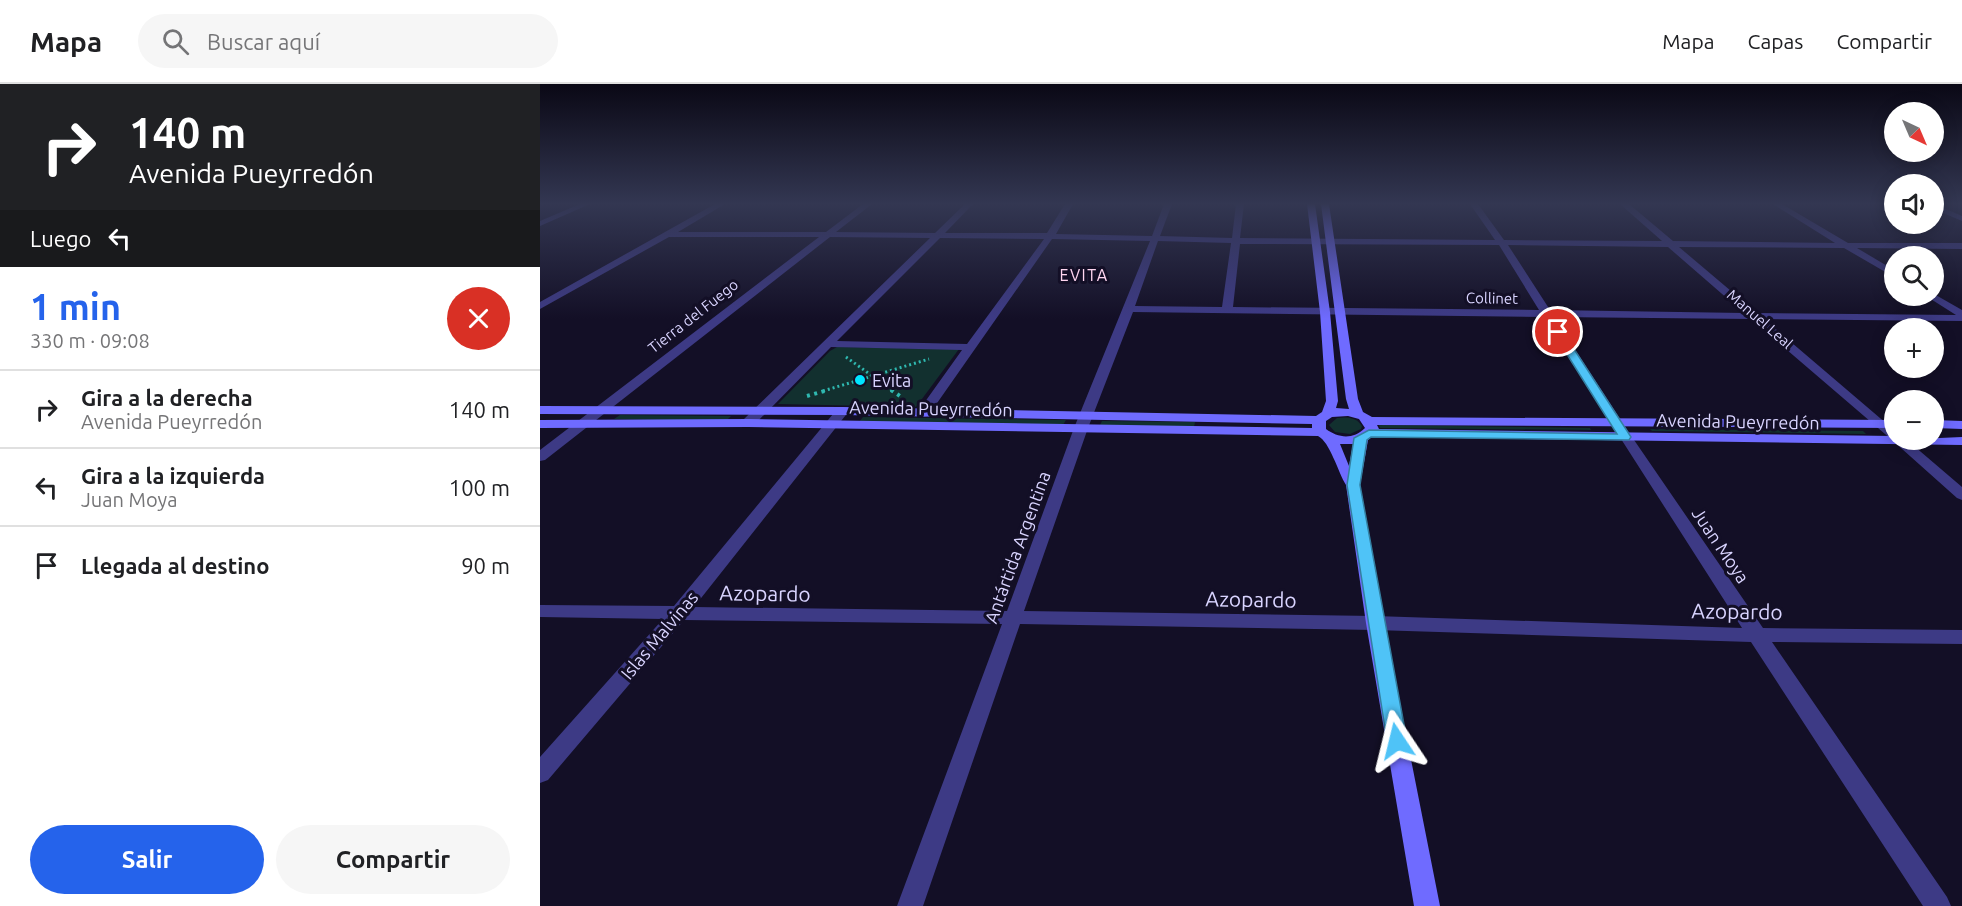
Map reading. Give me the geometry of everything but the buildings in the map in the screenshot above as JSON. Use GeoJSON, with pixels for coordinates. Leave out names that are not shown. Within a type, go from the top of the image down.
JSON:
{"type":"FeatureCollection","features":[{"type":"Feature","properties":{"kind":"main road"},"geometry":{"type":"LineString","coordinates":[[1315,242],[1325,312],[1332,401],[1325,426],[1353,485]]}},
{"type":"Feature","properties":{"kind":"main road"},"geometry":{"type":"LineString","coordinates":[[1331,242],[1352,399],[1364,427],[1353,485],[1375,623],[1427,906]]}},
{"type":"Feature","properties":{"kind":"main road","name":"Avenida Pueyrredón"},"geometry":{"type":"LineString","coordinates":[[540,410],[759,411],[838,418],[1325,426]]}},
{"type":"Feature","properties":{"kind":"main road"},"geometry":{"type":"LineString","coordinates":[[1325,426],[1346,412],[1364,427]]}},
{"type":"Feature","properties":{"kind":"main road","name":"Avenida Pueyrredón"},"geometry":{"type":"LineString","coordinates":[[540,424],[748,423],[923,413],[1083,422]]}},
{"type":"Feature","properties":{"kind":"main road","name":"Avenida Pueyrredón"},"geometry":{"type":"LineString","coordinates":[[1621,431],[1884,423]]}},
{"type":"Feature","properties":{"kind":"main road"},"geometry":{"type":"LineString","coordinates":[[1944,424],[1962,425]]}},
{"type":"Feature","properties":{"kind":"main road"},"geometry":{"type":"LineString","coordinates":[[1325,426],[1348,440],[1364,427]]}},
{"type":"Feature","properties":{"kind":"main road","name":"Avenida Pueyrredón"},"geometry":{"type":"LineString","coordinates":[[1364,427],[1621,431],[1884,439]]}},
{"type":"Feature","properties":{"kind":"main road","name":"Avenida Pueyrredón"},"geometry":{"type":"LineString","coordinates":[[1944,441],[1962,441]]}},
{"type":"Feature","properties":{"kind":"street"},"geometry":{"type":"LineString","coordinates":[[540,306],[651,242]]}},
{"type":"Feature","properties":{"kind":"street","name":"Tierra del Fuego"},"geometry":{"type":"LineString","coordinates":[[540,457],[816,242]]}},
{"type":"Feature","properties":{"kind":"street"},"geometry":{"type":"LineString","coordinates":[[748,423],[932,242]]}},
{"type":"Feature","properties":{"kind":"street"},"geometry":{"type":"LineString","coordinates":[[923,413],[1045,242]]}},
{"type":"Feature","properties":{"kind":"street","name":"Antártida Argentina"},"geometry":{"type":"LineString","coordinates":[[910,906],[1083,422],[1130,309],[1153,242]]}},
{"type":"Feature","properties":{"kind":"street"},"geometry":{"type":"LineString","coordinates":[[1227,311],[1237,242]]}},
{"type":"Feature","properties":{"kind":"street","name":"Juan Moya"},"geometry":{"type":"LineString","coordinates":[[1501,242],[1621,431],[1938,906]]}},
{"type":"Feature","properties":{"kind":"street"},"geometry":{"type":"LineString","coordinates":[[1531,242],[1962,246]]}},
{"type":"Feature","properties":{"kind":"street"},"geometry":{"type":"LineString","coordinates":[[1842,242],[1884,268]]}},
{"type":"Feature","properties":{"kind":"street","name":"Manuel Leal"},"geometry":{"type":"LineString","coordinates":[[1670,244],[1759,318],[1884,428]]}},
{"type":"Feature","properties":{"kind":"street"},"geometry":{"type":"LineString","coordinates":[[1944,304],[1962,316]]}},
{"type":"Feature","properties":{"kind":"street","name":"Collinet"},"geometry":{"type":"LineString","coordinates":[[1130,309],[1759,318],[1962,316]]}},
{"type":"Feature","properties":{"kind":"street"},"geometry":{"type":"LineString","coordinates":[[828,344],[970,347]]}},
{"type":"Feature","properties":{"kind":"street","name":"Islas Malvinas"},"geometry":{"type":"LineString","coordinates":[[540,773],[678,614],[838,418]]}},
{"type":"Feature","properties":{"kind":"street"},"geometry":{"type":"LineString","coordinates":[[1911,450],[1962,495]]}},
{"type":"Feature","properties":{"kind":"street","name":"Azopardo"},"geometry":{"type":"LineString","coordinates":[[540,611],[1011,620],[1375,623],[1757,635],[1962,637]]}},
{"type":"Feature","properties":{"kind":"path"},"geometry":{"type":"LineString","coordinates":[[828,344],[923,413]]}},
{"type":"Feature","properties":{"kind":"path"},"geometry":{"type":"LineString","coordinates":[[804,397],[938,357]]}},
{"type":"Feature","properties":{"kind":"green space"},"geometry":{"type":"Polygon","coordinates":[[[837,347],[959,349],[916,407],[778,404],[830,351],[837,347]]]}},
{"type":"Feature","properties":{"kind":"green space"},"geometry":{"type":"Polygon","coordinates":[[[620,415],[731,416],[726,421],[614,419],[620,415]]]}},
{"type":"Feature","properties":{"kind":"green space"},"geometry":{"type":"Polygon","coordinates":[[[863,417],[1066,420],[1063,425],[859,422],[863,417]]]}},
{"type":"Feature","properties":{"kind":"green space"},"geometry":{"type":"Polygon","coordinates":[[[1337,418],[1354,419],[1360,423],[1361,429],[1350,434],[1335,432],[1329,425],[1337,418]]]}},
{"type":"Feature","properties":{"kind":"green space"},"geometry":{"type":"Polygon","coordinates":[[[1102,421],[1195,422],[1194,427],[1100,425],[1102,421]]]}},
{"type":"Feature","properties":{"kind":"green space"},"geometry":{"type":"Polygon","coordinates":[[[1379,425],[1590,428],[1591,430],[1380,428],[1379,425]]]}},
{"type":"Feature","properties":{"kind":"green space"},"geometry":{"type":"Polygon","coordinates":[[[1650,429],[1863,431],[1866,434],[1652,431],[1650,429]]]}},
{"type":"Feature","properties":{"kind":"place","name":"Evita"},"geometry":{"type":"Point","coordinates":[860,380]}},
{"type":"Feature","properties":{"kind":"district","name":"EVITA"},"geometry":{"type":"Point","coordinates":[1084,275]}},
{"type":"Feature","properties":{"kind":"route"},"geometry":{"type":"LineString","coordinates":[[1397,741],[1353,485],[1358,468],[1359,443],[1361,438],[1369,433],[1625,437],[1558,332]]}}]}
